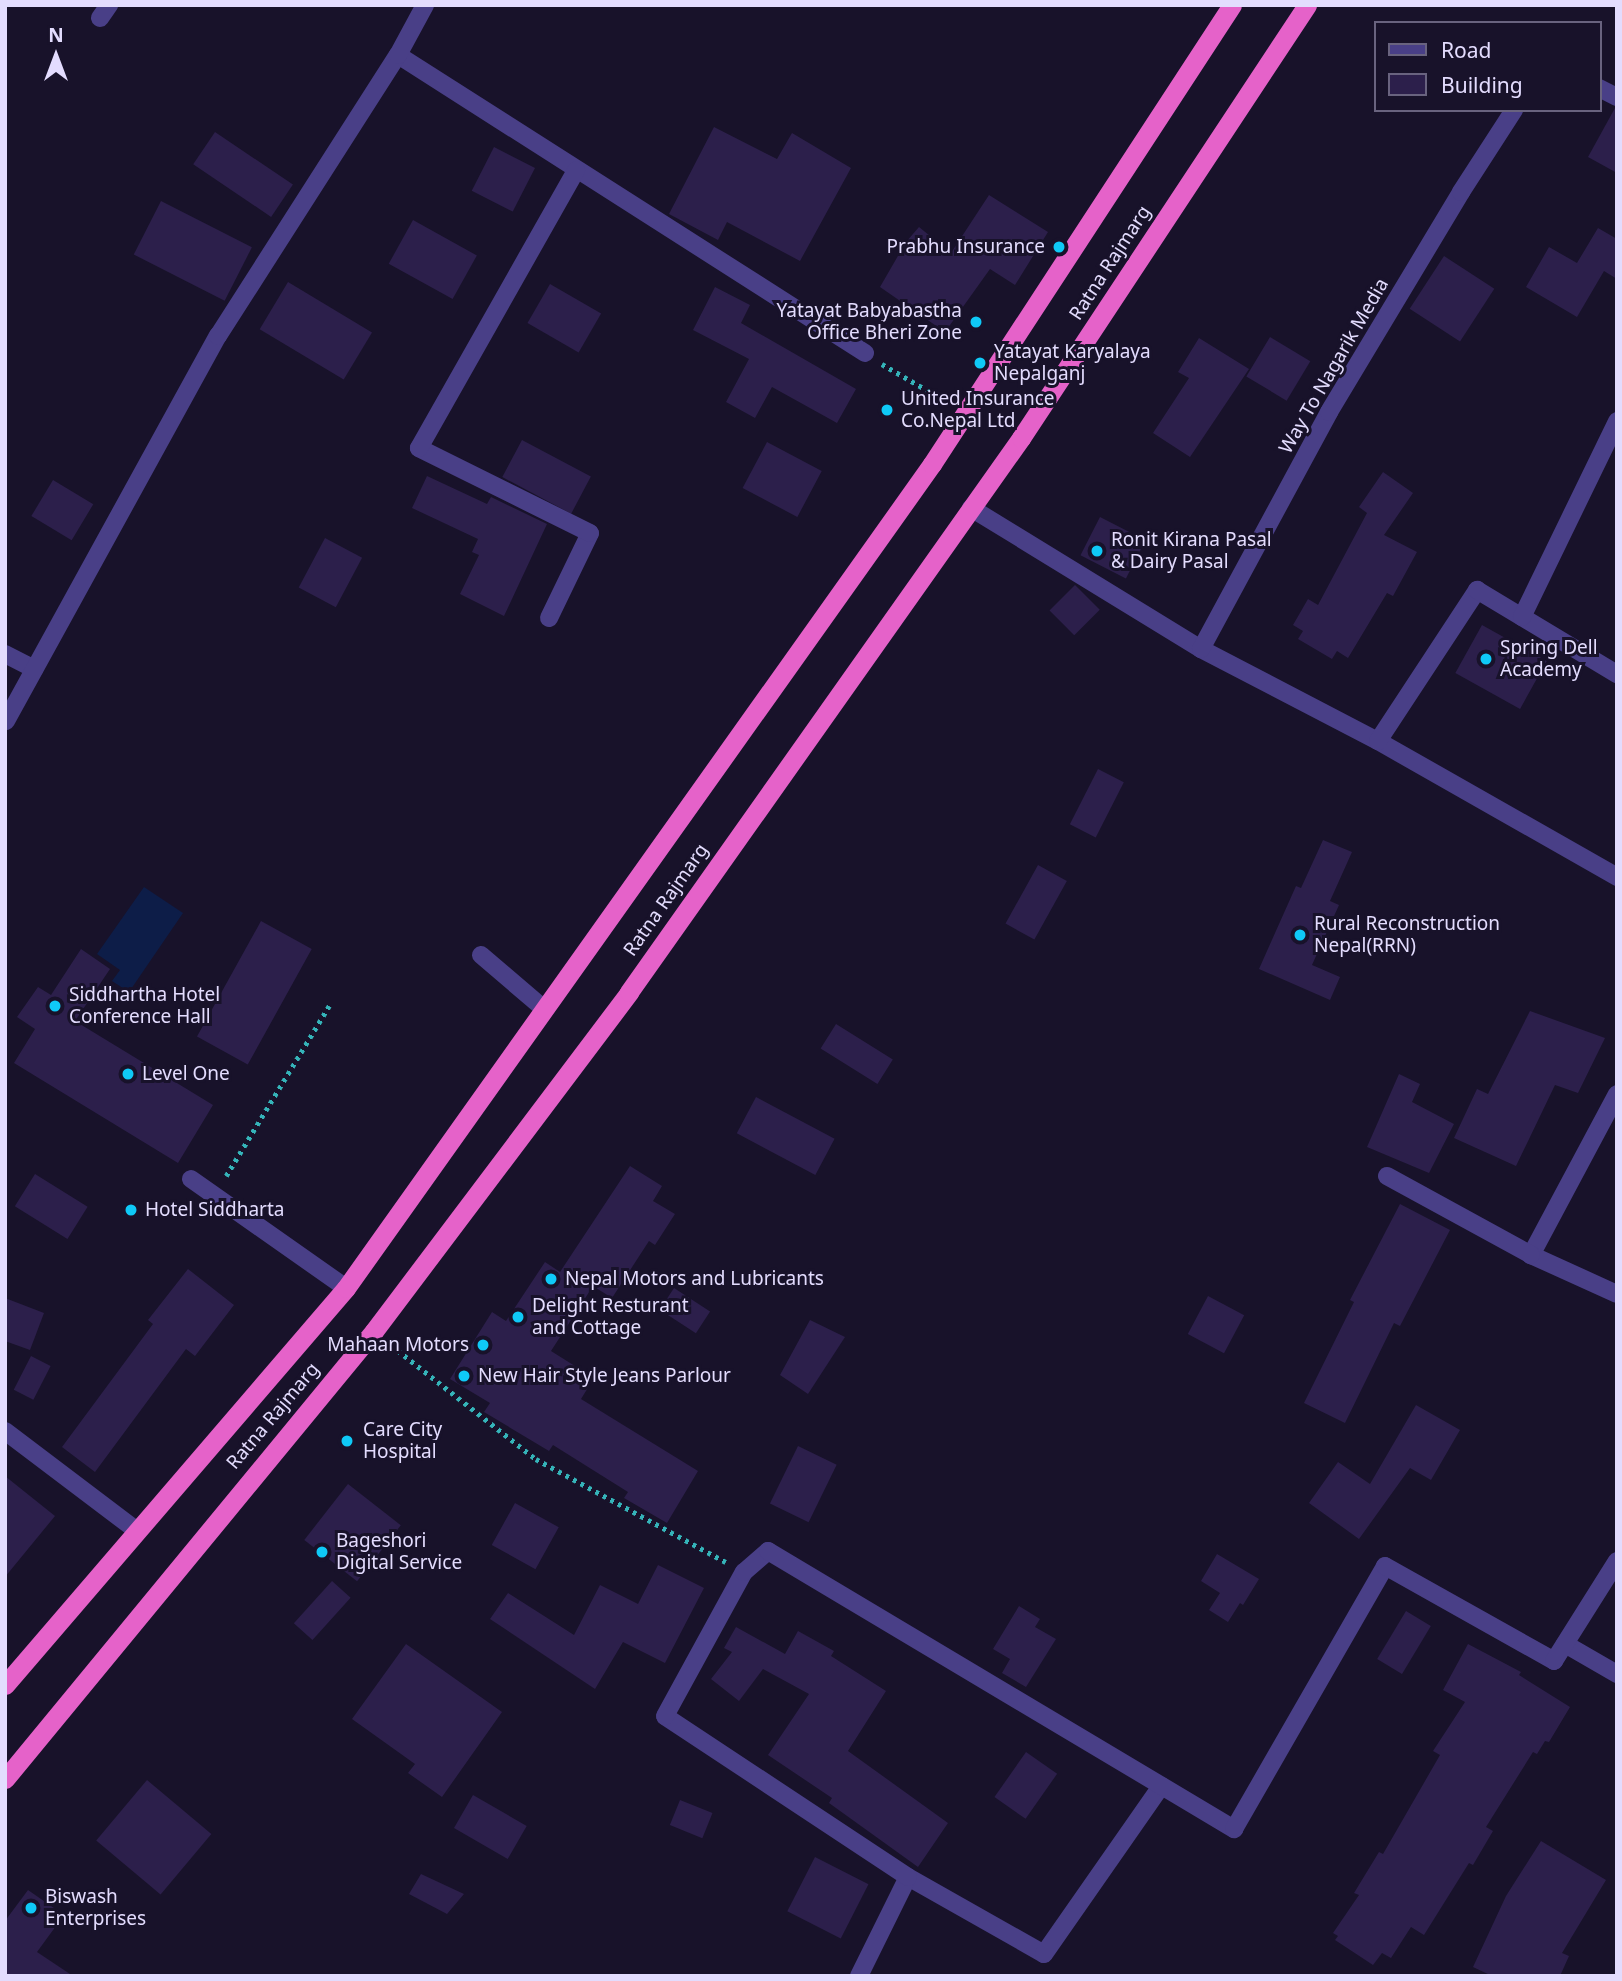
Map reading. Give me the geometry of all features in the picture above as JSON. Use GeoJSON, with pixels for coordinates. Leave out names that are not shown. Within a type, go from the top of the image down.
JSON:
{"type":"FeatureCollection","features":[{"type":"Feature","properties":{"kind":"highway","name":"Ratna Rajmarg"},"geometry":{"type":"LineString","coordinates":[[5,1685],[346,1288],[966,413],[1233,5]]}},
{"type":"Feature","properties":{"kind":"highway","name":"Ratna Rajmarg"},"geometry":{"type":"LineString","coordinates":[[5,1779],[374,1331],[629,992],[1021,438],[1307,5]]}},
{"type":"Feature","properties":{"kind":"street"},"geometry":{"type":"LineString","coordinates":[[6,721],[218,336],[398,55],[425,5]]}},
{"type":"Feature","properties":{"kind":"street"},"geometry":{"type":"LineString","coordinates":[[398,55],[865,353]]}},
{"type":"Feature","properties":{"kind":"street"},"geometry":{"type":"LineString","coordinates":[[1601,89],[1617,97]]}},
{"type":"Feature","properties":{"kind":"street","name":"Way To Nagarik Media"},"geometry":{"type":"LineString","coordinates":[[1201,649],[1329,412],[1461,192],[1513,112]]}},
{"type":"Feature","properties":{"kind":"street"},"geometry":{"type":"LineString","coordinates":[[549,618],[590,533],[419,448],[576,170]]}},
{"type":"Feature","properties":{"kind":"street"},"geometry":{"type":"LineString","coordinates":[[1521,617],[1617,421]]}},
{"type":"Feature","properties":{"kind":"street"},"geometry":{"type":"LineString","coordinates":[[971,508],[1201,649],[1378,741],[1617,877]]}},
{"type":"Feature","properties":{"kind":"street"},"geometry":{"type":"LineString","coordinates":[[1378,741],[1477,590],[1617,674]]}},
{"type":"Feature","properties":{"kind":"street"},"geometry":{"type":"LineString","coordinates":[[5,654],[34,669]]}},
{"type":"Feature","properties":{"kind":"street"},"geometry":{"type":"LineString","coordinates":[[481,955],[543,1008]]}},
{"type":"Feature","properties":{"kind":"street"},"geometry":{"type":"LineString","coordinates":[[1531,1255],[1617,1094]]}},
{"type":"Feature","properties":{"kind":"street"},"geometry":{"type":"LineString","coordinates":[[1387,1176],[1531,1255],[1617,1294]]}},
{"type":"Feature","properties":{"kind":"street"},"geometry":{"type":"LineString","coordinates":[[191,1180],[346,1288]]}},
{"type":"Feature","properties":{"kind":"street"},"geometry":{"type":"LineString","coordinates":[[5,1431],[137,1531]]}},
{"type":"Feature","properties":{"kind":"street"},"geometry":{"type":"LineString","coordinates":[[1161,1786],[1044,1954],[908,1877],[665,1716],[744,1572],[768,1551],[1234,1829],[1385,1566],[1554,1661],[1617,1561]]}},
{"type":"Feature","properties":{"kind":"street"},"geometry":{"type":"LineString","coordinates":[[1565,1644],[1617,1674]]}},
{"type":"Feature","properties":{"kind":"street"},"geometry":{"type":"LineString","coordinates":[[859,1976],[908,1877]]}},
{"type":"Feature","properties":{"kind":"path"},"geometry":{"type":"LineString","coordinates":[[865,353],[966,413]]}},
{"type":"Feature","properties":{"kind":"path"},"geometry":{"type":"LineString","coordinates":[[214,1196],[329,1006]]}},
{"type":"Feature","properties":{"kind":"path"},"geometry":{"type":"LineString","coordinates":[[374,1331],[536,1459],[744,1572]]}},
{"type":"Feature","properties":{"kind":"water"},"geometry":{"type":"Polygon","coordinates":[[[144,887],[183,913],[129,992],[112,981],[120,970],[97,954],[144,887]]]}},
{"type":"Feature","properties":{"kind":"building"},"geometry":{"type":"Polygon","coordinates":[[[1617,108],[1617,173],[1588,157],[1617,108]]]}},
{"type":"Feature","properties":{"kind":"building"},"geometry":{"type":"Polygon","coordinates":[[[714,127],[777,159],[792,133],[851,168],[800,261],[727,222],[718,240],[669,214],[714,127]]]}},
{"type":"Feature","properties":{"kind":"building"},"geometry":{"type":"Polygon","coordinates":[[[215,132],[293,185],[271,217],[193,164],[215,132]]]}},
{"type":"Feature","properties":{"kind":"building"},"geometry":{"type":"Polygon","coordinates":[[[494,147],[535,168],[513,212],[472,191],[494,147]]]}},
{"type":"Feature","properties":{"kind":"building"},"geometry":{"type":"Polygon","coordinates":[[[989,195],[1048,232],[1015,285],[990,269],[945,332],[880,287],[906,242],[919,227],[951,253],[989,195]]]}},
{"type":"Feature","properties":{"kind":"building"},"geometry":{"type":"Polygon","coordinates":[[[161,201],[252,247],[225,301],[134,254],[161,201]]]}},
{"type":"Feature","properties":{"kind":"building"},"geometry":{"type":"Polygon","coordinates":[[[413,220],[477,255],[453,299],[389,264],[413,220]]]}},
{"type":"Feature","properties":{"kind":"building"},"geometry":{"type":"Polygon","coordinates":[[[1598,228],[1617,239],[1617,279],[1604,271],[1577,317],[1526,287],[1549,247],[1577,263],[1598,228]]]}},
{"type":"Feature","properties":{"kind":"building"},"geometry":{"type":"Polygon","coordinates":[[[1444,256],[1494,289],[1460,342],[1410,309],[1444,256]]]}},
{"type":"Feature","properties":{"kind":"building"},"geometry":{"type":"Polygon","coordinates":[[[288,282],[372,332],[344,380],[260,329],[288,282]]]}},
{"type":"Feature","properties":{"kind":"building"},"geometry":{"type":"Polygon","coordinates":[[[550,284],[601,314],[579,352],[528,323],[550,284]]]}},
{"type":"Feature","properties":{"kind":"building"},"geometry":{"type":"Polygon","coordinates":[[[715,287],[750,305],[741,323],[856,389],[837,423],[772,387],[755,418],[726,402],[749,359],[693,330],[715,287]]]}},
{"type":"Feature","properties":{"kind":"building"},"geometry":{"type":"Polygon","coordinates":[[[1270,337],[1310,361],[1287,401],[1246,376],[1270,337]]]}},
{"type":"Feature","properties":{"kind":"building"},"geometry":{"type":"Polygon","coordinates":[[[1199,338],[1249,369],[1190,457],[1153,433],[1189,378],[1178,372],[1199,338]]]}},
{"type":"Feature","properties":{"kind":"building"},"geometry":{"type":"Polygon","coordinates":[[[522,440],[591,477],[571,514],[502,477],[522,440]]]}},
{"type":"Feature","properties":{"kind":"building"},"geometry":{"type":"Polygon","coordinates":[[[767,442],[822,471],[797,517],[743,488],[767,442]]]}},
{"type":"Feature","properties":{"kind":"building"},"geometry":{"type":"Polygon","coordinates":[[[1383,472],[1413,493],[1384,535],[1417,552],[1393,596],[1387,593],[1348,658],[1337,651],[1332,659],[1298,639],[1303,631],[1293,625],[1308,599],[1318,605],[1367,513],[1359,507],[1383,472]]]}},
{"type":"Feature","properties":{"kind":"building"},"geometry":{"type":"Polygon","coordinates":[[[427,476],[487,504],[491,497],[547,524],[504,616],[460,594],[479,555],[472,552],[478,539],[412,508],[427,476]]]}},
{"type":"Feature","properties":{"kind":"building"},"geometry":{"type":"Polygon","coordinates":[[[53,480],[93,504],[72,540],[31,516],[53,480]]]}},
{"type":"Feature","properties":{"kind":"building"},"geometry":{"type":"Polygon","coordinates":[[[1100,517],[1145,540],[1126,578],[1080,555],[1100,517]]]}},
{"type":"Feature","properties":{"kind":"building"},"geometry":{"type":"Polygon","coordinates":[[[325,538],[362,558],[336,607],[299,587],[325,538]]]}},
{"type":"Feature","properties":{"kind":"building"},"geometry":{"type":"Polygon","coordinates":[[[1075,585],[1100,610],[1074,635],[1050,610],[1075,585]]]}},
{"type":"Feature","properties":{"kind":"building"},"geometry":{"type":"Polygon","coordinates":[[[1482,625],[1547,661],[1520,709],[1455,673],[1482,625]]]}},
{"type":"Feature","properties":{"kind":"building"},"geometry":{"type":"Polygon","coordinates":[[[1098,769],[1124,782],[1096,837],[1070,824],[1098,769]]]}},
{"type":"Feature","properties":{"kind":"building","name":"Rural Reconstruction Nepal(RRN)"},"geometry":{"type":"Polygon","coordinates":[[[1323,840],[1352,852],[1330,901],[1339,905],[1312,965],[1340,977],[1330,1000],[1259,969],[1296,886],[1301,888],[1323,840]]]}},
{"type":"Feature","properties":{"kind":"building"},"geometry":{"type":"Polygon","coordinates":[[[1038,865],[1067,881],[1034,940],[1006,924],[1038,865]]]}},
{"type":"Feature","properties":{"kind":"building"},"geometry":{"type":"Polygon","coordinates":[[[261,921],[312,949],[248,1065],[197,1036],[261,921]]]}},
{"type":"Feature","properties":{"kind":"building"},"geometry":{"type":"Polygon","coordinates":[[[81,949],[110,969],[75,1021],[213,1105],[178,1163],[14,1063],[35,1029],[17,1017],[38,987],[51,995],[81,949]]]}},
{"type":"Feature","properties":{"kind":"building"},"geometry":{"type":"Polygon","coordinates":[[[1530,1011],[1605,1038],[1578,1093],[1555,1085],[1516,1166],[1454,1138],[1477,1089],[1488,1094],[1530,1011]]]}},
{"type":"Feature","properties":{"kind":"building"},"geometry":{"type":"Polygon","coordinates":[[[836,1024],[893,1060],[877,1084],[821,1049],[836,1024]]]}},
{"type":"Feature","properties":{"kind":"building"},"geometry":{"type":"Polygon","coordinates":[[[1399,1074],[1420,1084],[1412,1102],[1454,1124],[1429,1173],[1367,1147],[1399,1074]]]}},
{"type":"Feature","properties":{"kind":"building"},"geometry":{"type":"Polygon","coordinates":[[[756,1097],[835,1139],[815,1175],[737,1133],[756,1097]]]}},
{"type":"Feature","properties":{"kind":"building"},"geometry":{"type":"Polygon","coordinates":[[[630,1166],[662,1186],[653,1201],[675,1214],[655,1245],[649,1241],[612,1298],[593,1286],[551,1351],[594,1378],[581,1399],[698,1471],[667,1523],[624,1498],[628,1492],[553,1445],[549,1451],[484,1412],[490,1403],[450,1379],[492,1312],[506,1321],[545,1262],[560,1272],[630,1166]]]}},
{"type":"Feature","properties":{"kind":"building"},"geometry":{"type":"Polygon","coordinates":[[[35,1174],[88,1207],[67,1239],[15,1206],[35,1174]]]}},
{"type":"Feature","properties":{"kind":"building"},"geometry":{"type":"Polygon","coordinates":[[[1400,1204],[1450,1230],[1400,1326],[1394,1323],[1345,1423],[1304,1403],[1354,1302],[1350,1300],[1400,1204]]]}},
{"type":"Feature","properties":{"kind":"building"},"geometry":{"type":"Polygon","coordinates":[[[188,1269],[234,1305],[195,1356],[186,1349],[95,1472],[62,1447],[153,1324],[148,1320],[188,1269]]]}},
{"type":"Feature","properties":{"kind":"building"},"geometry":{"type":"Polygon","coordinates":[[[674,1288],[710,1311],[696,1333],[660,1310],[674,1288]]]}},
{"type":"Feature","properties":{"kind":"building"},"geometry":{"type":"Polygon","coordinates":[[[1208,1296],[1244,1315],[1224,1353],[1188,1334],[1208,1296]]]}},
{"type":"Feature","properties":{"kind":"building"},"geometry":{"type":"Polygon","coordinates":[[[5,1298],[44,1313],[30,1350],[5,1341],[5,1298]]]}},
{"type":"Feature","properties":{"kind":"building"},"geometry":{"type":"Polygon","coordinates":[[[810,1320],[845,1337],[808,1394],[780,1375],[810,1320]]]}},
{"type":"Feature","properties":{"kind":"building"},"geometry":{"type":"Polygon","coordinates":[[[31,1356],[51,1366],[33,1400],[14,1390],[31,1356]]]}},
{"type":"Feature","properties":{"kind":"building"},"geometry":{"type":"Polygon","coordinates":[[[1416,1405],[1460,1430],[1431,1480],[1410,1468],[1359,1539],[1309,1503],[1338,1462],[1370,1484],[1416,1405]]]}},
{"type":"Feature","properties":{"kind":"building"},"geometry":{"type":"Polygon","coordinates":[[[798,1446],[837,1465],[809,1522],[770,1504],[798,1446]]]}},
{"type":"Feature","properties":{"kind":"building"},"geometry":{"type":"Polygon","coordinates":[[[5,1476],[55,1516],[5,1577],[5,1476]]]}},
{"type":"Feature","properties":{"kind":"building"},"geometry":{"type":"Polygon","coordinates":[[[348,1484],[401,1525],[357,1581],[304,1540],[348,1484]]]}},
{"type":"Feature","properties":{"kind":"building"},"geometry":{"type":"Polygon","coordinates":[[[515,1503],[559,1527],[535,1569],[492,1545],[515,1503]]]}},
{"type":"Feature","properties":{"kind":"building"},"geometry":{"type":"Polygon","coordinates":[[[1217,1554],[1259,1579],[1243,1605],[1240,1603],[1228,1622],[1209,1610],[1220,1593],[1201,1581],[1217,1554]]]}},
{"type":"Feature","properties":{"kind":"building"},"geometry":{"type":"Polygon","coordinates":[[[658,1565],[704,1588],[665,1663],[623,1642],[595,1689],[490,1619],[508,1593],[574,1635],[600,1585],[638,1604],[658,1565]]]}},
{"type":"Feature","properties":{"kind":"building"},"geometry":{"type":"Polygon","coordinates":[[[332,1581],[351,1598],[312,1640],[294,1623],[332,1581]]]}},
{"type":"Feature","properties":{"kind":"building"},"geometry":{"type":"Polygon","coordinates":[[[1019,1606],[1040,1619],[1035,1627],[1056,1639],[1026,1687],[1002,1673],[1010,1659],[993,1649],[1019,1606]]]}},
{"type":"Feature","properties":{"kind":"building"},"geometry":{"type":"Polygon","coordinates":[[[1406,1611],[1431,1626],[1402,1674],[1377,1659],[1406,1611]]]}},
{"type":"Feature","properties":{"kind":"building"},"geometry":{"type":"Polygon","coordinates":[[[736,1627],[785,1654],[798,1631],[834,1651],[831,1656],[886,1691],[848,1751],[948,1823],[918,1867],[829,1803],[832,1798],[768,1755],[809,1694],[763,1669],[739,1701],[711,1679],[732,1652],[724,1648],[736,1627]]]}},
{"type":"Feature","properties":{"kind":"building"},"geometry":{"type":"Polygon","coordinates":[[[406,1644],[502,1712],[442,1797],[408,1773],[415,1764],[352,1719],[406,1644]]]}},
{"type":"Feature","properties":{"kind":"building"},"geometry":{"type":"Polygon","coordinates":[[[1468,1644],[1521,1672],[1519,1675],[1570,1707],[1549,1742],[1545,1741],[1537,1754],[1533,1752],[1486,1827],[1493,1831],[1473,1865],[1469,1863],[1424,1935],[1411,1927],[1391,1958],[1382,1953],[1373,1965],[1335,1940],[1338,1936],[1333,1933],[1359,1895],[1354,1893],[1379,1852],[1383,1854],[1440,1755],[1433,1751],[1465,1702],[1443,1690],[1468,1644]]]}},
{"type":"Feature","properties":{"kind":"building"},"geometry":{"type":"Polygon","coordinates":[[[1026,1752],[1057,1774],[1026,1819],[994,1797],[1026,1752]]]}},
{"type":"Feature","properties":{"kind":"building"},"geometry":{"type":"Polygon","coordinates":[[[147,1780],[211,1834],[161,1895],[96,1841],[147,1780]]]}},
{"type":"Feature","properties":{"kind":"building"},"geometry":{"type":"Polygon","coordinates":[[[473,1795],[527,1826],[508,1859],[454,1828],[473,1795]]]}},
{"type":"Feature","properties":{"kind":"building"},"geometry":{"type":"Polygon","coordinates":[[[680,1800],[712,1813],[702,1838],[670,1825],[680,1800]]]}},
{"type":"Feature","properties":{"kind":"building"},"geometry":{"type":"Polygon","coordinates":[[[1541,1841],[1606,1880],[1562,1953],[1569,1956],[1560,1976],[1492,1976],[1473,1967],[1506,1896],[1541,1841]]]}},
{"type":"Feature","properties":{"kind":"building"},"geometry":{"type":"Polygon","coordinates":[[[815,1857],[868,1884],[841,1939],[787,1911],[815,1857]]]}},
{"type":"Feature","properties":{"kind":"building"},"geometry":{"type":"Polygon","coordinates":[[[421,1874],[464,1894],[447,1914],[409,1894],[421,1874]]]}},
{"type":"Feature","properties":{"kind":"building"},"geometry":{"type":"Polygon","coordinates":[[[28,1890],[64,1915],[37,1952],[73,1976],[5,1976],[5,1921],[28,1890]]]}},
{"type":"Feature","properties":{"kind":"place","name":"Prabhu Insurance"},"geometry":{"type":"Point","coordinates":[1059,247]}},
{"type":"Feature","properties":{"kind":"place","name":"Yatayat Babyabastha Office Bheri Zone"},"geometry":{"type":"Point","coordinates":[976,322]}},
{"type":"Feature","properties":{"kind":"place","name":"Yatayat Karyalaya Nepalganj"},"geometry":{"type":"Point","coordinates":[980,363]}},
{"type":"Feature","properties":{"kind":"place","name":"United Insurance Co.Nepal Ltd"},"geometry":{"type":"Point","coordinates":[887,410]}},
{"type":"Feature","properties":{"kind":"place","name":"Ronit Kirana Pasal & Dairy Pasal"},"geometry":{"type":"Point","coordinates":[1097,551]}},
{"type":"Feature","properties":{"kind":"place","name":"Spring Dell Academy"},"geometry":{"type":"Point","coordinates":[1486,659]}},
{"type":"Feature","properties":{"kind":"place","name":"Rural Reconstruction Nepal(RRN)"},"geometry":{"type":"Point","coordinates":[1300,935]}},
{"type":"Feature","properties":{"kind":"place","name":"Siddhartha Hotel Conference Hall"},"geometry":{"type":"Point","coordinates":[55,1006]}},
{"type":"Feature","properties":{"kind":"place","name":"Level One"},"geometry":{"type":"Point","coordinates":[128,1074]}},
{"type":"Feature","properties":{"kind":"place","name":"Hotel Siddharta"},"geometry":{"type":"Point","coordinates":[131,1210]}},
{"type":"Feature","properties":{"kind":"place","name":"Nepal Motors and Lubricants"},"geometry":{"type":"Point","coordinates":[551,1279]}},
{"type":"Feature","properties":{"kind":"place","name":"Delight Resturant and Cottage"},"geometry":{"type":"Point","coordinates":[518,1317]}},
{"type":"Feature","properties":{"kind":"place","name":"Mahaan Motors"},"geometry":{"type":"Point","coordinates":[483,1345]}},
{"type":"Feature","properties":{"kind":"place","name":"New Hair Style Jeans Parlour"},"geometry":{"type":"Point","coordinates":[464,1376]}},
{"type":"Feature","properties":{"kind":"place","name":"Care City Hospital"},"geometry":{"type":"Point","coordinates":[347,1441]}},
{"type":"Feature","properties":{"kind":"place","name":"Bageshori Digital Service"},"geometry":{"type":"Point","coordinates":[322,1552]}},
{"type":"Feature","properties":{"kind":"place","name":"Biswash Enterprises"},"geometry":{"type":"Point","coordinates":[31,1908]}}]}
